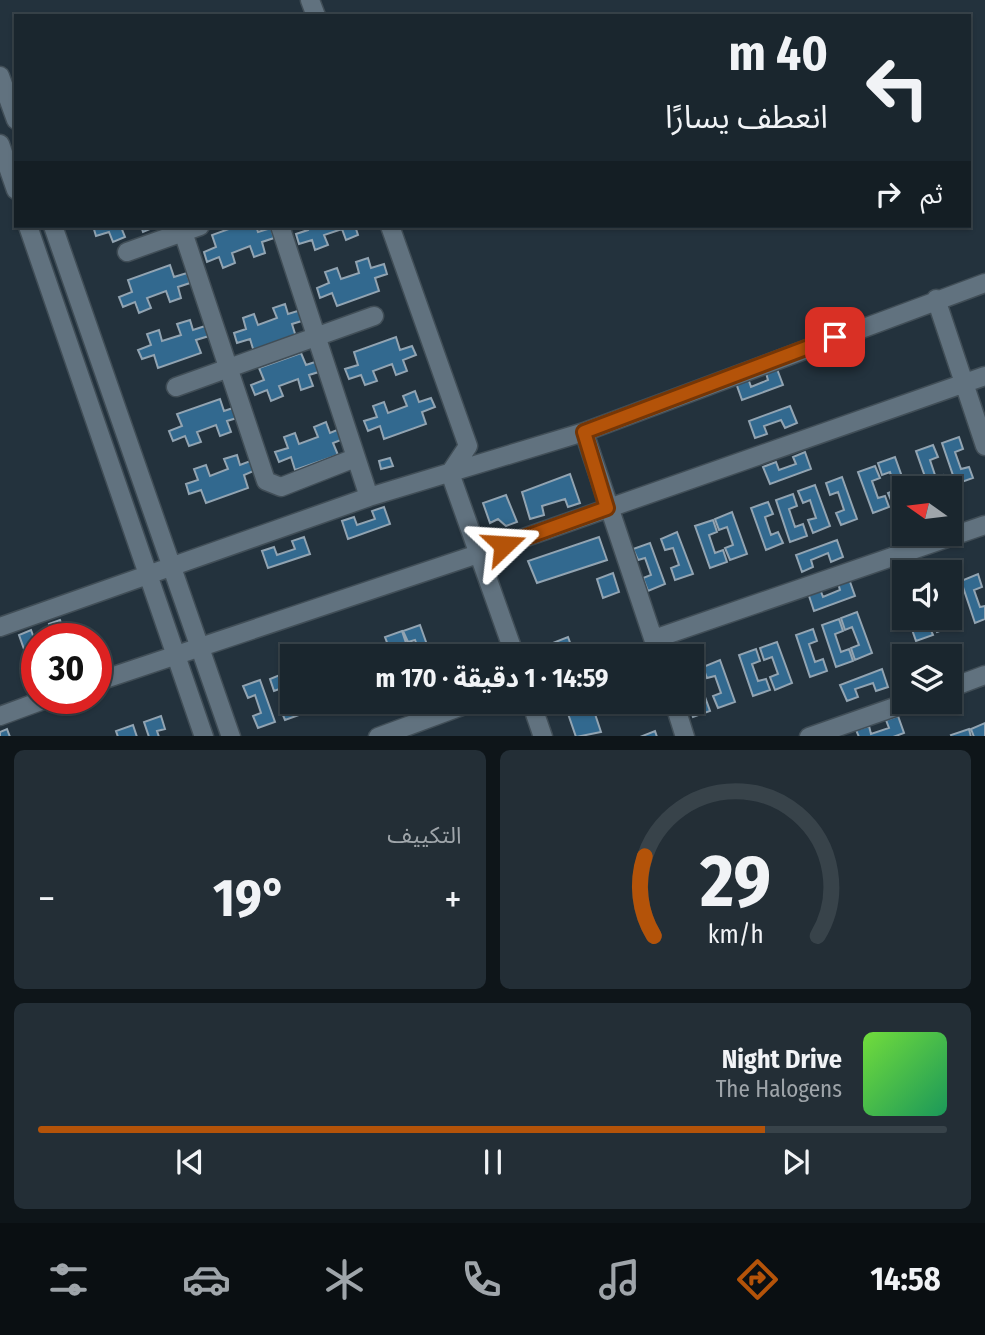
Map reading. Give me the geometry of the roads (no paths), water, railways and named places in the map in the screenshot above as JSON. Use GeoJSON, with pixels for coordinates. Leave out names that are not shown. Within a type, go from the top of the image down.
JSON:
{"type":"FeatureCollection","features":[{"type":"Feature","properties":{"kind":"street"},"geometry":{"type":"LineString","coordinates":[[0,76],[14,114]]}},
{"type":"Feature","properties":{"kind":"street"},"geometry":{"type":"LineString","coordinates":[[0,144],[14,184]]}},
{"type":"Feature","properties":{"kind":"street"},"geometry":{"type":"LineString","coordinates":[[29,228],[204,736]]}},
{"type":"Feature","properties":{"kind":"street"},"geometry":{"type":"LineString","coordinates":[[54,228],[202,646],[231,736]]}},
{"type":"Feature","properties":{"kind":"street"},"geometry":{"type":"LineString","coordinates":[[127,251],[194,228]]}},
{"type":"Feature","properties":{"kind":"street"},"geometry":{"type":"LineString","coordinates":[[281,228],[369,497]]}},
{"type":"Feature","properties":{"kind":"street"},"geometry":{"type":"LineString","coordinates":[[391,228],[468,446],[450,473]]}},
{"type":"Feature","properties":{"kind":"street"},"geometry":{"type":"LineString","coordinates":[[183,232],[226,368],[266,481],[270,485],[281,486],[355,458]]}},
{"type":"Feature","properties":{"kind":"street"},"geometry":{"type":"LineString","coordinates":[[0,627],[369,497],[584,432],[985,283]]}},
{"type":"Feature","properties":{"kind":"street"},"geometry":{"type":"LineString","coordinates":[[936,299],[985,446]]}},
{"type":"Feature","properties":{"kind":"street"},"geometry":{"type":"LineString","coordinates":[[176,387],[374,316]]}},
{"type":"Feature","properties":{"kind":"street"},"geometry":{"type":"LineString","coordinates":[[112,676],[478,554],[985,376]]}},
{"type":"Feature","properties":{"kind":"street"},"geometry":{"type":"LineString","coordinates":[[584,432],[607,508],[656,644]]}},
{"type":"Feature","properties":{"kind":"street"},"geometry":{"type":"LineString","coordinates":[[450,473],[511,644]]}},
{"type":"Feature","properties":{"kind":"street"},"geometry":{"type":"LineString","coordinates":[[668,644],[985,525]]}},
{"type":"Feature","properties":{"kind":"street"},"geometry":{"type":"LineString","coordinates":[[962,684],[985,676]]}},
{"type":"Feature","properties":{"kind":"street"},"geometry":{"type":"LineString","coordinates":[[0,716],[21,708]]}},
{"type":"Feature","properties":{"kind":"street"},"geometry":{"type":"LineString","coordinates":[[812,736],[892,708]]}},
{"type":"Feature","properties":{"kind":"street"},"geometry":{"type":"LineString","coordinates":[[381,736],[440,714]]}},
{"type":"Feature","properties":{"kind":"street"},"geometry":{"type":"LineString","coordinates":[[535,714],[544,736]]}},
{"type":"Feature","properties":{"kind":"street"},"geometry":{"type":"LineString","coordinates":[[678,714],[685,736]]}}]}
